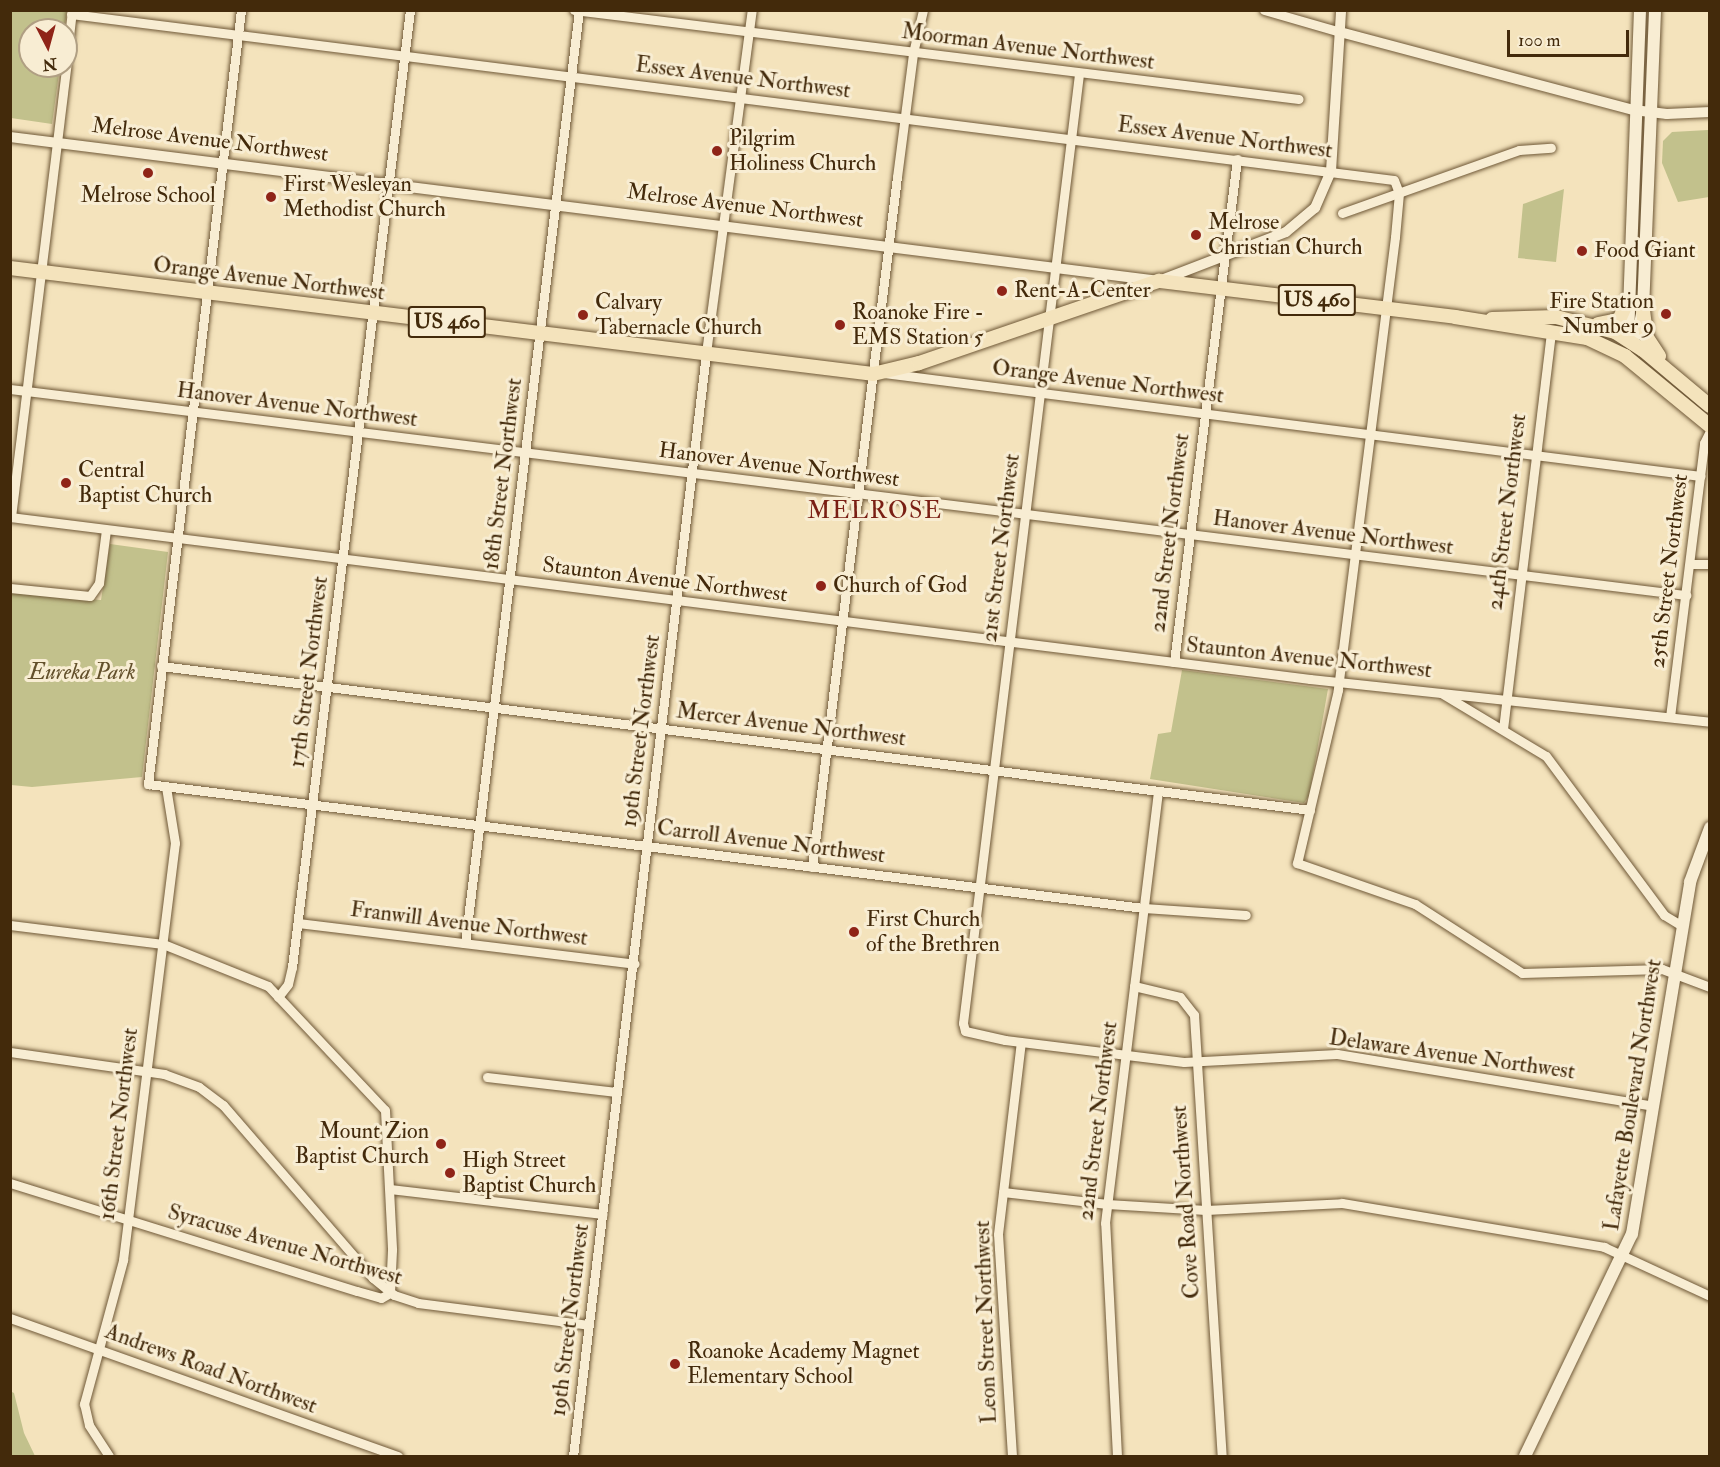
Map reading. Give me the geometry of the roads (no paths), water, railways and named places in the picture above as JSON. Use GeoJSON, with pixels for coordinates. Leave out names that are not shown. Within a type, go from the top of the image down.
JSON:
{"type":"FeatureCollection","features":[{"type":"Feature","properties":{"kind":"main road"},"geometry":{"type":"LineString","coordinates":[[1640,10],[1627,302],[1628,340],[1642,370]]}},
{"type":"Feature","properties":{"kind":"main road"},"geometry":{"type":"LineString","coordinates":[[1551,332],[1567,327],[1612,341],[1628,340],[1638,333],[1643,310],[1655,10]]}},
{"type":"Feature","properties":{"kind":"main road","name":"Orange Avenue Northwest"},"geometry":{"type":"LineString","coordinates":[[10,268],[878,374]]}},
{"type":"Feature","properties":{"kind":"main road","name":"Melrose Avenue Northwest"},"geometry":{"type":"LineString","coordinates":[[1159,281],[1475,321],[1551,332],[1605,345],[1642,370],[1710,426]]}},
{"type":"Feature","properties":{"kind":"main road","name":"US 460"},"geometry":{"type":"LineString","coordinates":[[878,374],[1159,281]]}},
{"type":"Feature","properties":{"kind":"main road"},"geometry":{"type":"LineString","coordinates":[[1593,324],[1619,320],[1627,302]]}},
{"type":"Feature","properties":{"kind":"main road"},"geometry":{"type":"LineString","coordinates":[[1643,310],[1651,348],[1700,390],[1708,404]]}},
{"type":"Feature","properties":{"kind":"main road","name":"Melrose Avenue Northwest"},"geometry":{"type":"LineString","coordinates":[[1475,321],[1544,316],[1593,324],[1628,340],[1708,404]]}},
{"type":"Feature","properties":{"kind":"main road","name":"Lafayette Boulevard Northwest"},"geometry":{"type":"LineString","coordinates":[[1525,1456],[1626,1254],[1682,926],[1710,828]]}},
{"type":"Feature","properties":{"kind":"street"},"geometry":{"type":"LineString","coordinates":[[161,666],[241,10]]}},
{"type":"Feature","properties":{"kind":"street","name":"17th Street Northwest"},"geometry":{"type":"LineString","coordinates":[[278,997],[290,978],[298,923],[410,10]]}},
{"type":"Feature","properties":{"kind":"street","name":"Moorman Avenue Northwest"},"geometry":{"type":"LineString","coordinates":[[574,10],[1079,74],[1299,99]]}},
{"type":"Feature","properties":{"kind":"street","name":"19th Street Northwest"},"geometry":{"type":"LineString","coordinates":[[573,1456],[616,1092],[635,964],[660,728],[706,353],[738,97],[752,10]]}},
{"type":"Feature","properties":{"kind":"street"},"geometry":{"type":"LineString","coordinates":[[812,867],[858,494],[878,374],[888,245],[914,53],[923,10]]}},
{"type":"Feature","properties":{"kind":"street"},"geometry":{"type":"LineString","coordinates":[[1264,10],[1634,110],[1710,112]]}},
{"type":"Feature","properties":{"kind":"street"},"geometry":{"type":"LineString","coordinates":[[1159,281],[1270,239],[1307,217],[1321,198],[1331,171],[1341,10]]}},
{"type":"Feature","properties":{"kind":"street","name":"18th Street Northwest"},"geometry":{"type":"LineString","coordinates":[[465,943],[579,11]]}},
{"type":"Feature","properties":{"kind":"street","name":"Essex Avenue Northwest"},"geometry":{"type":"LineString","coordinates":[[72,12],[237,36],[1389,178],[1397,184],[1399,193]]}},
{"type":"Feature","properties":{"kind":"street","name":"21st Street Northwest"},"geometry":{"type":"LineString","coordinates":[[963,1026],[1079,74]]}},
{"type":"Feature","properties":{"kind":"street"},"geometry":{"type":"LineString","coordinates":[[11,517],[64,78]]}},
{"type":"Feature","properties":{"kind":"street","name":"Melrose Avenue Northwest"},"geometry":{"type":"LineString","coordinates":[[10,136],[1056,265],[1159,281]]}},
{"type":"Feature","properties":{"kind":"street"},"geometry":{"type":"LineString","coordinates":[[1342,213],[1520,150],[1551,148]]}},
{"type":"Feature","properties":{"kind":"street","name":"22nd Street Northwest"},"geometry":{"type":"LineString","coordinates":[[1174,662],[1237,159]]}},
{"type":"Feature","properties":{"kind":"street"},"geometry":{"type":"LineString","coordinates":[[1399,193],[1339,682],[1297,863],[1414,904],[1522,973],[1657,968],[1675,972],[1710,987]]}},
{"type":"Feature","properties":{"kind":"street","name":"24th Street Northwest"},"geometry":{"type":"LineString","coordinates":[[1503,729],[1551,332]]}},
{"type":"Feature","properties":{"kind":"street","name":"Orange Avenue Northwest"},"geometry":{"type":"LineString","coordinates":[[878,374],[1701,476]]}},
{"type":"Feature","properties":{"kind":"street","name":"Hanover Avenue Northwest"},"geometry":{"type":"LineString","coordinates":[[10,389],[1686,595]]}},
{"type":"Feature","properties":{"kind":"street","name":"25th Street Northwest"},"geometry":{"type":"LineString","coordinates":[[1670,717],[1704,443],[1710,431]]}},
{"type":"Feature","properties":{"kind":"street","name":"Staunton Avenue Northwest"},"geometry":{"type":"LineString","coordinates":[[11,517],[1339,682],[1505,698],[1710,722]]}},
{"type":"Feature","properties":{"kind":"street"},"geometry":{"type":"LineString","coordinates":[[10,588],[90,596],[99,583],[106,530]]}},
{"type":"Feature","properties":{"kind":"street"},"geometry":{"type":"LineString","coordinates":[[1690,564],[1710,564]]}},
{"type":"Feature","properties":{"kind":"street","name":"Mercer Avenue Northwest"},"geometry":{"type":"LineString","coordinates":[[161,666],[1310,810]]}},
{"type":"Feature","properties":{"kind":"street","name":"Carroll Avenue Northwest"},"geometry":{"type":"LineString","coordinates":[[161,666],[148,784],[1144,908],[1246,915]]}},
{"type":"Feature","properties":{"kind":"street"},"geometry":{"type":"LineString","coordinates":[[1439,692],[1536,749],[1557,768],[1664,915],[1682,926]]}},
{"type":"Feature","properties":{"kind":"street","name":"16th Street Northwest"},"geometry":{"type":"LineString","coordinates":[[109,1456],[89,1425],[84,1404],[121,1272],[175,843],[166,787]]}},
{"type":"Feature","properties":{"kind":"street","name":"22nd Street Northwest"},"geometry":{"type":"LineString","coordinates":[[1117,1456],[1104,1238],[1158,791]]}},
{"type":"Feature","properties":{"kind":"street","name":"Franwill Avenue Northwest"},"geometry":{"type":"LineString","coordinates":[[298,923],[635,964]]}},
{"type":"Feature","properties":{"kind":"street"},"geometry":{"type":"LineString","coordinates":[[10,925],[163,944],[261,981],[278,997],[383,1105],[390,1189],[390,1293]]}},
{"type":"Feature","properties":{"kind":"street","name":"Cove Road Northwest"},"geometry":{"type":"LineString","coordinates":[[1134,986],[1166,992],[1187,1003],[1194,1015],[1222,1456]]}},
{"type":"Feature","properties":{"kind":"street","name":"Delaware Avenue Northwest"},"geometry":{"type":"LineString","coordinates":[[963,1026],[974,1036],[1197,1063],[1337,1054],[1653,1106]]}},
{"type":"Feature","properties":{"kind":"street","name":"Leon Street Northwest"},"geometry":{"type":"LineString","coordinates":[[1012,1456],[999,1234],[1021,1042]]}},
{"type":"Feature","properties":{"kind":"street"},"geometry":{"type":"LineString","coordinates":[[10,1052],[146,1071],[182,1079],[223,1105],[373,1278],[390,1293]]}},
{"type":"Feature","properties":{"kind":"street"},"geometry":{"type":"LineString","coordinates":[[487,1077],[616,1092]]}},
{"type":"Feature","properties":{"kind":"street","name":"Syracuse Avenue Northwest"},"geometry":{"type":"LineString","coordinates":[[10,1183],[381,1298],[390,1293],[418,1303],[590,1325]]}},
{"type":"Feature","properties":{"kind":"street"},"geometry":{"type":"LineString","coordinates":[[390,1189],[603,1214]]}},
{"type":"Feature","properties":{"kind":"street"},"geometry":{"type":"LineString","coordinates":[[1003,1192],[1107,1204],[1206,1210],[1342,1203],[1604,1247],[1626,1254],[1710,1296]]}},
{"type":"Feature","properties":{"kind":"street","name":"Andrews Road Northwest"},"geometry":{"type":"LineString","coordinates":[[10,1318],[379,1453],[398,1456]]}},
{"type":"Feature","properties":{"kind":"place","name":"Pilgrim Holiness Church"},"geometry":{"type":"Point","coordinates":[717,151]}},
{"type":"Feature","properties":{"kind":"place","name":"Melrose School"},"geometry":{"type":"Point","coordinates":[148,173]}},
{"type":"Feature","properties":{"kind":"place","name":"First Wesleyan Methodist Church"},"geometry":{"type":"Point","coordinates":[271,197]}},
{"type":"Feature","properties":{"kind":"place","name":"Melrose Christian Church"},"geometry":{"type":"Point","coordinates":[1196,235]}},
{"type":"Feature","properties":{"kind":"place","name":"Food Giant"},"geometry":{"type":"Point","coordinates":[1582,251]}},
{"type":"Feature","properties":{"kind":"place","name":"Rent-A-Center"},"geometry":{"type":"Point","coordinates":[1002,291]}},
{"type":"Feature","properties":{"kind":"place","name":"Fire Station Number 9"},"geometry":{"type":"Point","coordinates":[1666,314]}},
{"type":"Feature","properties":{"kind":"place","name":"Calvary Tabernacle Church"},"geometry":{"type":"Point","coordinates":[583,315]}},
{"type":"Feature","properties":{"kind":"place","name":"Roanoke Fire - EMS Station 5"},"geometry":{"type":"Point","coordinates":[840,325]}},
{"type":"Feature","properties":{"kind":"place","name":"Central Baptist Church"},"geometry":{"type":"Point","coordinates":[66,483]}},
{"type":"Feature","properties":{"kind":"place","name":"Church of God"},"geometry":{"type":"Point","coordinates":[821,586]}},
{"type":"Feature","properties":{"kind":"place","name":"First Church of the Brethren"},"geometry":{"type":"Point","coordinates":[854,932]}},
{"type":"Feature","properties":{"kind":"place","name":"Mount Zion Baptist Church"},"geometry":{"type":"Point","coordinates":[441,1144]}},
{"type":"Feature","properties":{"kind":"place","name":"High Street Baptist Church"},"geometry":{"type":"Point","coordinates":[450,1173]}},
{"type":"Feature","properties":{"kind":"place","name":"Roanoke Academy Magnet Elementary School"},"geometry":{"type":"Point","coordinates":[675,1364]}},
{"type":"Feature","properties":{"kind":"district","name":"MELROSE"},"geometry":{"type":"Point","coordinates":[875,511]}},
{"type":"Feature","properties":{"kind":"park label","name":"Eureka Park"},"geometry":{"type":"Point","coordinates":[82,673]}}]}
